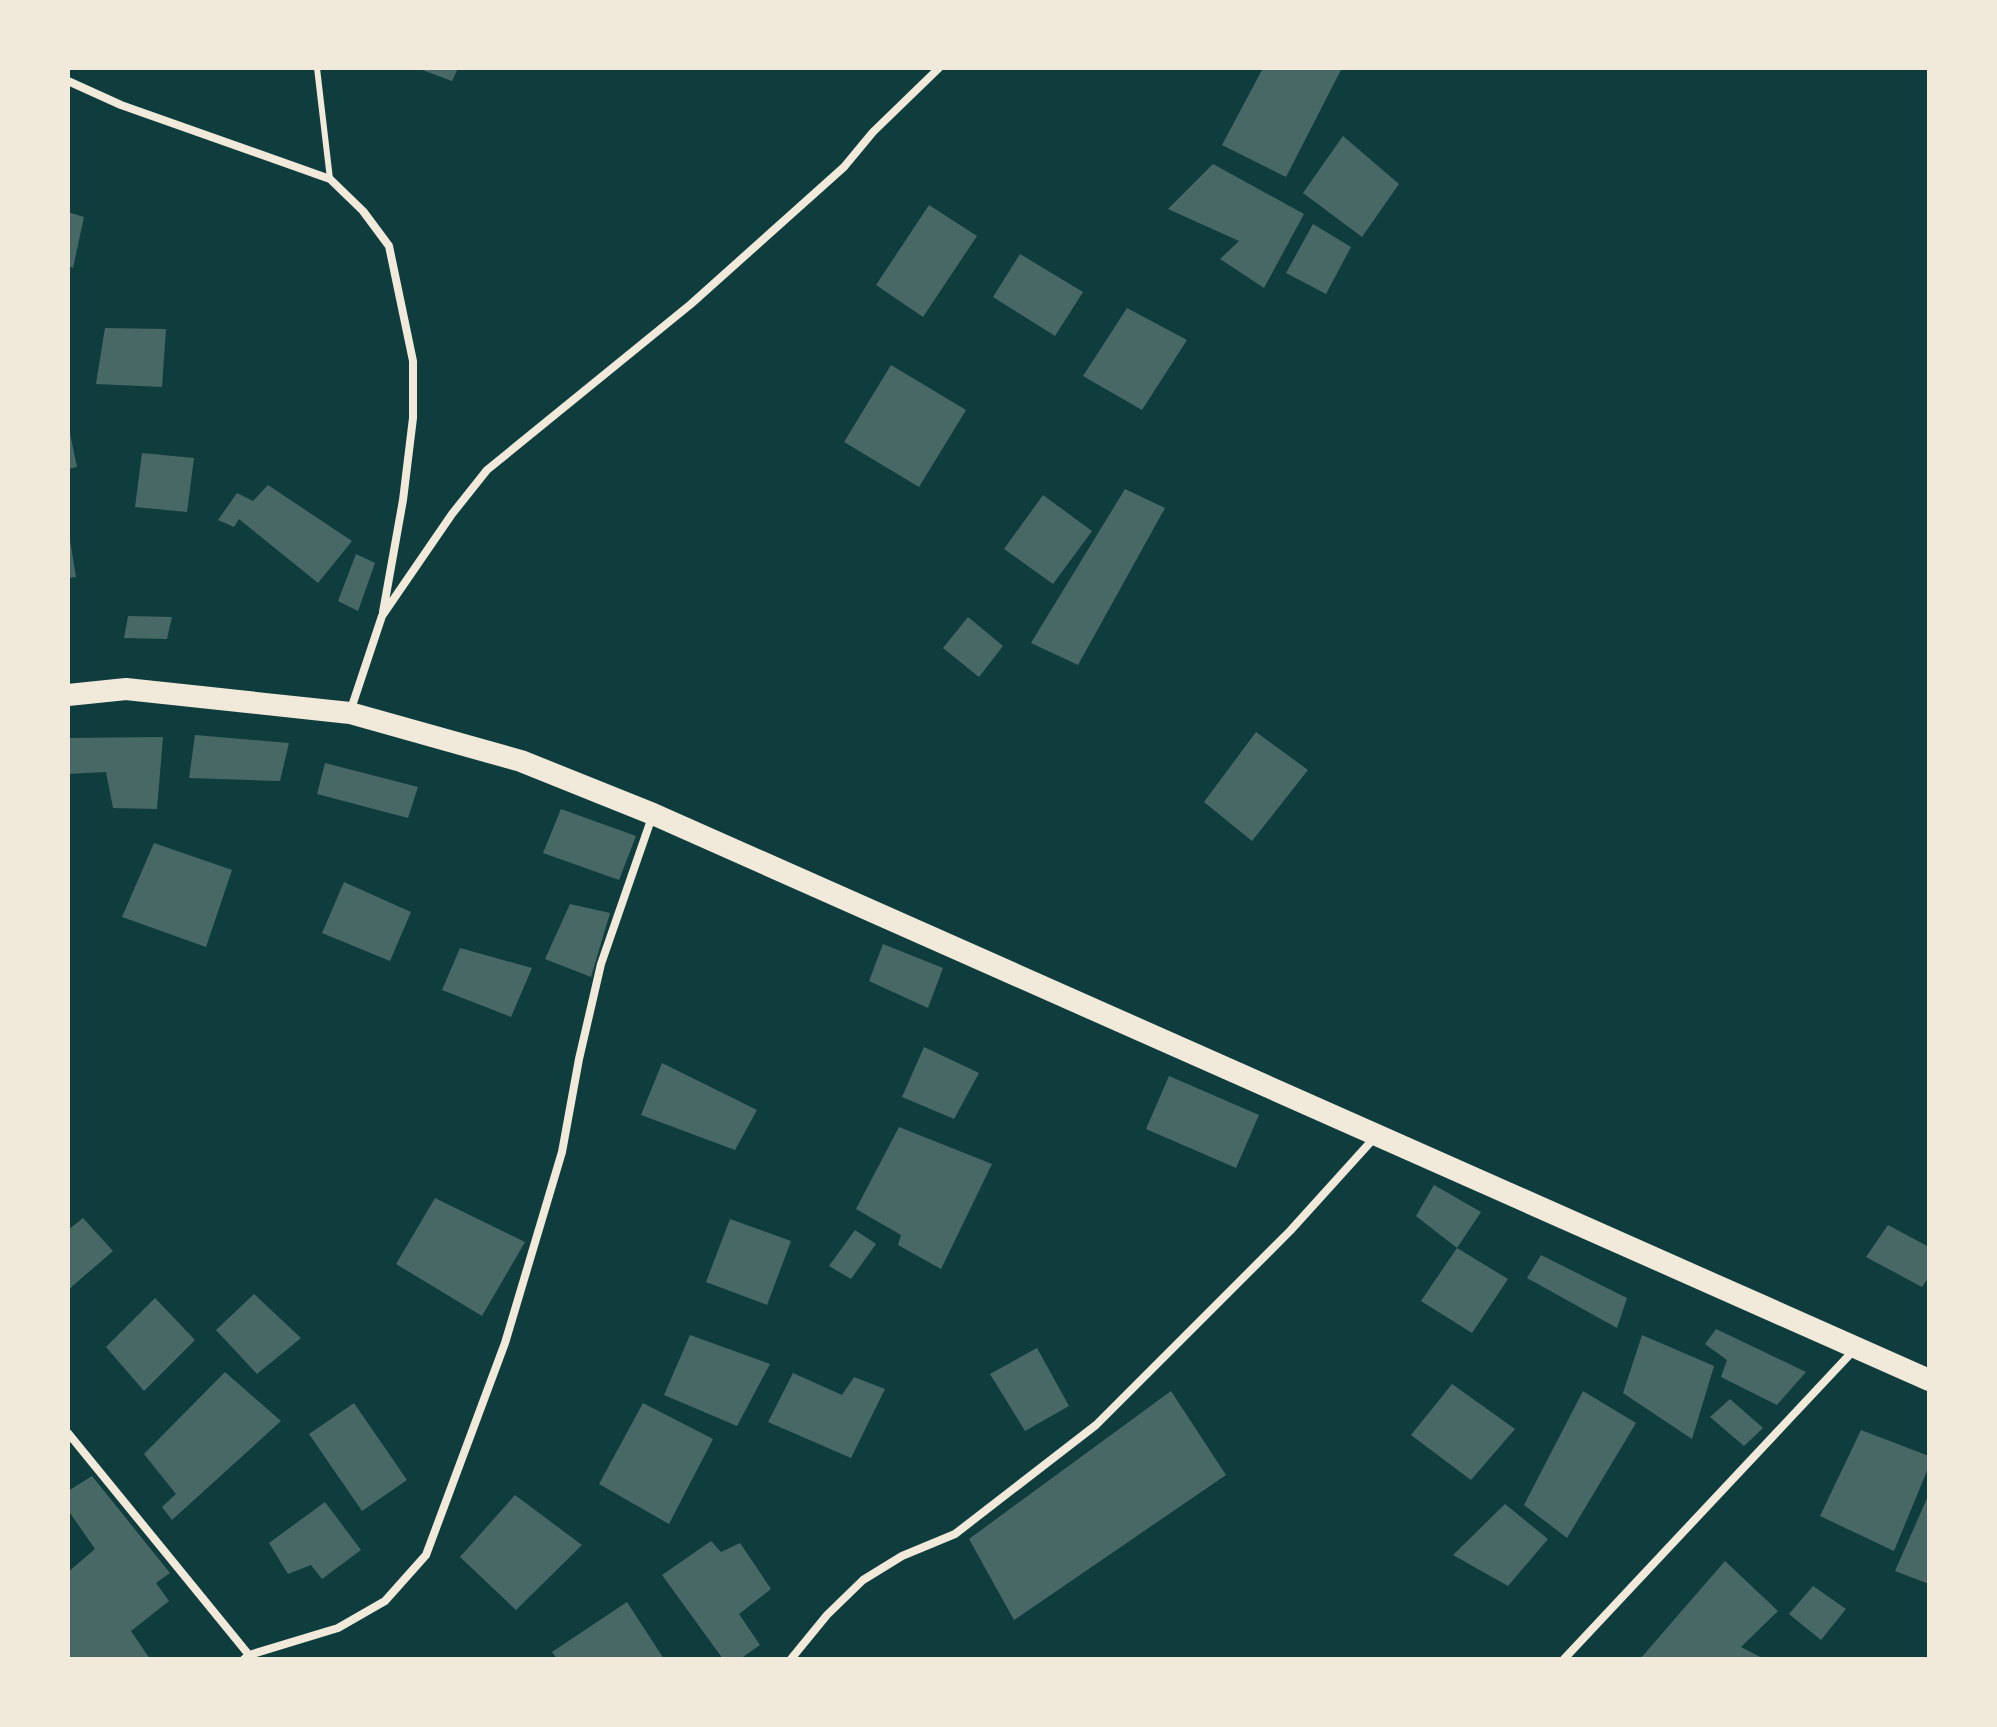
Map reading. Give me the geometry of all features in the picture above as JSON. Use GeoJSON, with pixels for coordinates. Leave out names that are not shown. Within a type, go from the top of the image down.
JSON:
{"type":"FeatureCollection","features":[{"type":"Feature","properties":{"kind":"highway"},"geometry":{"type":"LineString","coordinates":[[68,695],[126,689],[350,713],[521,761],[653,814],[1929,1380]]}},
{"type":"Feature","properties":{"kind":"street"},"geometry":{"type":"LineString","coordinates":[[382,616],[452,514],[487,470],[703,293],[844,167],[873,132],[939,68]]}},
{"type":"Feature","properties":{"kind":"street"},"geometry":{"type":"LineString","coordinates":[[68,81],[121,105],[330,179],[363,211],[389,246],[413,361],[413,418],[409,460],[382,616],[350,713]]}},
{"type":"Feature","properties":{"kind":"street"},"geometry":{"type":"LineString","coordinates":[[68,1433],[246,1657],[338,1628],[385,1601],[426,1555],[505,1343],[562,1152],[601,964],[653,814]]}},
{"type":"Feature","properties":{"kind":"street"},"geometry":{"type":"LineString","coordinates":[[791,1659],[827,1615],[863,1580],[902,1556],[955,1534],[1096,1425],[1290,1231],[1378,1134]]}},
{"type":"Feature","properties":{"kind":"street"},"geometry":{"type":"LineString","coordinates":[[1564,1659],[1856,1348]]}},
{"type":"Feature","properties":{"kind":"lane"},"geometry":{"type":"LineString","coordinates":[[317,68],[330,179]]}},
{"type":"Feature","properties":{"kind":"building"},"geometry":{"type":"Polygon","coordinates":[[[417,68],[458,68],[452,81],[417,68]]]}},
{"type":"Feature","properties":{"kind":"building"},"geometry":{"type":"Polygon","coordinates":[[[1263,68],[1342,68],[1286,177],[1222,145],[1263,68]]]}},
{"type":"Feature","properties":{"kind":"building"},"geometry":{"type":"Polygon","coordinates":[[[1343,136],[1399,184],[1362,237],[1303,193],[1343,136]]]}},
{"type":"Feature","properties":{"kind":"building"},"geometry":{"type":"Polygon","coordinates":[[[1213,164],[1304,214],[1264,288],[1220,259],[1239,241],[1168,209],[1213,164]]]}},
{"type":"Feature","properties":{"kind":"building"},"geometry":{"type":"Polygon","coordinates":[[[929,205],[977,236],[923,317],[876,285],[929,205]]]}},
{"type":"Feature","properties":{"kind":"building"},"geometry":{"type":"Polygon","coordinates":[[[68,212],[84,217],[73,268],[68,266],[68,212]]]}},
{"type":"Feature","properties":{"kind":"building"},"geometry":{"type":"Polygon","coordinates":[[[1313,224],[1351,247],[1326,294],[1286,273],[1313,224]]]}},
{"type":"Feature","properties":{"kind":"building"},"geometry":{"type":"Polygon","coordinates":[[[1020,254],[1083,292],[1055,336],[993,297],[1020,254]]]}},
{"type":"Feature","properties":{"kind":"building"},"geometry":{"type":"Polygon","coordinates":[[[1127,308],[1187,340],[1142,410],[1083,376],[1127,308]]]}},
{"type":"Feature","properties":{"kind":"building"},"geometry":{"type":"Polygon","coordinates":[[[105,328],[166,329],[162,387],[96,384],[105,328]]]}},
{"type":"Feature","properties":{"kind":"building"},"geometry":{"type":"Polygon","coordinates":[[[891,365],[966,410],[919,487],[844,442],[891,365]]]}},
{"type":"Feature","properties":{"kind":"building"},"geometry":{"type":"Polygon","coordinates":[[[68,424],[77,467],[68,469],[68,424]]]}},
{"type":"Feature","properties":{"kind":"building"},"geometry":{"type":"Polygon","coordinates":[[[142,453],[194,458],[187,512],[135,507],[142,453]]]}},
{"type":"Feature","properties":{"kind":"building"},"geometry":{"type":"Polygon","coordinates":[[[268,485],[352,541],[318,583],[239,519],[234,527],[218,520],[237,493],[253,501],[268,485]]]}},
{"type":"Feature","properties":{"kind":"building"},"geometry":{"type":"Polygon","coordinates":[[[1125,489],[1165,508],[1078,665],[1031,643],[1125,489]]]}},
{"type":"Feature","properties":{"kind":"building"},"geometry":{"type":"Polygon","coordinates":[[[1043,495],[1092,531],[1053,584],[1004,549],[1043,495]]]}},
{"type":"Feature","properties":{"kind":"building"},"geometry":{"type":"Polygon","coordinates":[[[68,541],[76,577],[68,578],[68,541]]]}},
{"type":"Feature","properties":{"kind":"building"},"geometry":{"type":"Polygon","coordinates":[[[356,554],[375,563],[358,611],[338,601],[356,554]]]}},
{"type":"Feature","properties":{"kind":"building"},"geometry":{"type":"Polygon","coordinates":[[[128,616],[172,617],[167,639],[124,638],[128,616]]]}},
{"type":"Feature","properties":{"kind":"building"},"geometry":{"type":"Polygon","coordinates":[[[968,617],[1003,646],[979,677],[943,648],[968,617]]]}},
{"type":"Feature","properties":{"kind":"building"},"geometry":{"type":"Polygon","coordinates":[[[1256,732],[1308,770],[1252,841],[1204,802],[1256,732]]]}},
{"type":"Feature","properties":{"kind":"building"},"geometry":{"type":"Polygon","coordinates":[[[195,735],[289,743],[280,781],[189,778],[195,735]]]}},
{"type":"Feature","properties":{"kind":"building"},"geometry":{"type":"Polygon","coordinates":[[[163,737],[157,809],[113,808],[106,772],[68,774],[68,738],[163,737]]]}},
{"type":"Feature","properties":{"kind":"building"},"geometry":{"type":"Polygon","coordinates":[[[325,763],[418,787],[408,818],[317,794],[325,763]]]}},
{"type":"Feature","properties":{"kind":"building"},"geometry":{"type":"Polygon","coordinates":[[[561,809],[636,836],[619,880],[543,853],[561,809]]]}},
{"type":"Feature","properties":{"kind":"building"},"geometry":{"type":"Polygon","coordinates":[[[154,843],[232,870],[206,947],[122,917],[154,843]]]}},
{"type":"Feature","properties":{"kind":"building"},"geometry":{"type":"Polygon","coordinates":[[[344,882],[411,912],[390,961],[322,933],[344,882]]]}},
{"type":"Feature","properties":{"kind":"building"},"geometry":{"type":"Polygon","coordinates":[[[570,904],[610,913],[591,977],[545,959],[570,904]]]}},
{"type":"Feature","properties":{"kind":"building"},"geometry":{"type":"Polygon","coordinates":[[[883,944],[943,968],[928,1008],[869,981],[883,944]]]}},
{"type":"Feature","properties":{"kind":"building"},"geometry":{"type":"Polygon","coordinates":[[[460,948],[532,968],[511,1017],[442,990],[460,948]]]}},
{"type":"Feature","properties":{"kind":"building"},"geometry":{"type":"Polygon","coordinates":[[[924,1047],[979,1073],[954,1119],[902,1097],[924,1047]]]}},
{"type":"Feature","properties":{"kind":"building"},"geometry":{"type":"Polygon","coordinates":[[[662,1063],[757,1110],[735,1150],[641,1115],[662,1063]]]}},
{"type":"Feature","properties":{"kind":"building"},"geometry":{"type":"Polygon","coordinates":[[[1169,1076],[1259,1115],[1236,1168],[1146,1129],[1169,1076]]]}},
{"type":"Feature","properties":{"kind":"building"},"geometry":{"type":"Polygon","coordinates":[[[899,1127],[992,1164],[941,1269],[898,1245],[901,1235],[856,1209],[899,1127]]]}},
{"type":"Feature","properties":{"kind":"building"},"geometry":{"type":"Polygon","coordinates":[[[1434,1185],[1481,1212],[1457,1248],[1416,1216],[1434,1185]]]}},
{"type":"Feature","properties":{"kind":"building"},"geometry":{"type":"Polygon","coordinates":[[[435,1198],[525,1242],[482,1316],[396,1264],[435,1198]]]}},
{"type":"Feature","properties":{"kind":"building"},"geometry":{"type":"Polygon","coordinates":[[[83,1218],[113,1251],[68,1290],[68,1230],[83,1218]]]}},
{"type":"Feature","properties":{"kind":"building"},"geometry":{"type":"Polygon","coordinates":[[[730,1219],[791,1241],[767,1305],[706,1282],[730,1219]]]}},
{"type":"Feature","properties":{"kind":"building"},"geometry":{"type":"Polygon","coordinates":[[[1888,1225],[1929,1247],[1929,1277],[1922,1287],[1866,1257],[1888,1225]]]}},
{"type":"Feature","properties":{"kind":"building"},"geometry":{"type":"Polygon","coordinates":[[[855,1230],[876,1244],[851,1279],[829,1266],[855,1230]]]}},
{"type":"Feature","properties":{"kind":"building"},"geometry":{"type":"Polygon","coordinates":[[[1457,1248],[1508,1279],[1472,1333],[1421,1301],[1457,1248]]]}},
{"type":"Feature","properties":{"kind":"building"},"geometry":{"type":"Polygon","coordinates":[[[1541,1255],[1627,1298],[1617,1328],[1527,1278],[1541,1255]]]}},
{"type":"Feature","properties":{"kind":"building"},"geometry":{"type":"Polygon","coordinates":[[[254,1294],[301,1338],[257,1374],[216,1330],[254,1294]]]}},
{"type":"Feature","properties":{"kind":"building"},"geometry":{"type":"Polygon","coordinates":[[[155,1298],[195,1340],[144,1391],[106,1347],[155,1298]]]}},
{"type":"Feature","properties":{"kind":"building"},"geometry":{"type":"Polygon","coordinates":[[[1716,1329],[1806,1372],[1777,1405],[1721,1377],[1727,1360],[1705,1344],[1716,1329]]]}},
{"type":"Feature","properties":{"kind":"building"},"geometry":{"type":"Polygon","coordinates":[[[690,1335],[770,1364],[737,1426],[664,1395],[690,1335]]]}},
{"type":"Feature","properties":{"kind":"building"},"geometry":{"type":"Polygon","coordinates":[[[1642,1335],[1714,1366],[1692,1439],[1623,1393],[1642,1335]]]}},
{"type":"Feature","properties":{"kind":"building"},"geometry":{"type":"Polygon","coordinates":[[[1037,1348],[1069,1406],[1025,1431],[990,1374],[1037,1348]]]}},
{"type":"Feature","properties":{"kind":"building"},"geometry":{"type":"Polygon","coordinates":[[[225,1372],[281,1421],[172,1520],[162,1507],[176,1494],[144,1454],[225,1372]]]}},
{"type":"Feature","properties":{"kind":"building"},"geometry":{"type":"Polygon","coordinates":[[[793,1373],[842,1395],[854,1377],[885,1389],[851,1458],[768,1422],[793,1373]]]}},
{"type":"Feature","properties":{"kind":"building"},"geometry":{"type":"Polygon","coordinates":[[[1452,1384],[1515,1429],[1471,1480],[1411,1435],[1452,1384]]]}},
{"type":"Feature","properties":{"kind":"building"},"geometry":{"type":"Polygon","coordinates":[[[1171,1391],[1226,1475],[1014,1620],[969,1539],[1171,1391]]]}},
{"type":"Feature","properties":{"kind":"building"},"geometry":{"type":"Polygon","coordinates":[[[1583,1391],[1636,1423],[1567,1538],[1524,1505],[1583,1391]]]}},
{"type":"Feature","properties":{"kind":"building"},"geometry":{"type":"Polygon","coordinates":[[[1730,1399],[1763,1428],[1744,1446],[1710,1417],[1730,1399]]]}},
{"type":"Feature","properties":{"kind":"building"},"geometry":{"type":"Polygon","coordinates":[[[354,1403],[407,1480],[362,1511],[309,1434],[354,1403]]]}},
{"type":"Feature","properties":{"kind":"building"},"geometry":{"type":"Polygon","coordinates":[[[643,1403],[713,1439],[669,1524],[599,1484],[643,1403]]]}},
{"type":"Feature","properties":{"kind":"building"},"geometry":{"type":"Polygon","coordinates":[[[1861,1430],[1929,1456],[1929,1466],[1894,1551],[1820,1516],[1861,1430]]]}},
{"type":"Feature","properties":{"kind":"building"},"geometry":{"type":"Polygon","coordinates":[[[92,1476],[170,1573],[156,1583],[169,1601],[131,1631],[150,1659],[73,1659],[68,1654],[68,1572],[95,1549],[68,1510],[68,1491],[92,1476]]]}},
{"type":"Feature","properties":{"kind":"building"},"geometry":{"type":"Polygon","coordinates":[[[1929,1494],[1929,1584],[1895,1571],[1929,1494]]]}},
{"type":"Feature","properties":{"kind":"building"},"geometry":{"type":"Polygon","coordinates":[[[515,1495],[582,1545],[516,1610],[460,1557],[515,1495]]]}},
{"type":"Feature","properties":{"kind":"building"},"geometry":{"type":"Polygon","coordinates":[[[325,1502],[361,1550],[322,1579],[311,1565],[288,1574],[269,1543],[325,1502]]]}},
{"type":"Feature","properties":{"kind":"building"},"geometry":{"type":"Polygon","coordinates":[[[1505,1504],[1548,1539],[1508,1586],[1453,1555],[1505,1504]]]}},
{"type":"Feature","properties":{"kind":"building"},"geometry":{"type":"Polygon","coordinates":[[[711,1541],[721,1552],[740,1543],[771,1589],[739,1614],[760,1645],[740,1659],[723,1659],[662,1575],[711,1541]]]}},
{"type":"Feature","properties":{"kind":"building"},"geometry":{"type":"Polygon","coordinates":[[[1725,1561],[1778,1611],[1741,1647],[1764,1659],[1640,1659],[1725,1561]]]}},
{"type":"Feature","properties":{"kind":"building"},"geometry":{"type":"Polygon","coordinates":[[[1813,1586],[1846,1609],[1821,1640],[1789,1614],[1813,1586]]]}},
{"type":"Feature","properties":{"kind":"building"},"geometry":{"type":"Polygon","coordinates":[[[627,1602],[664,1659],[557,1659],[552,1652],[627,1602]]]}}]}
